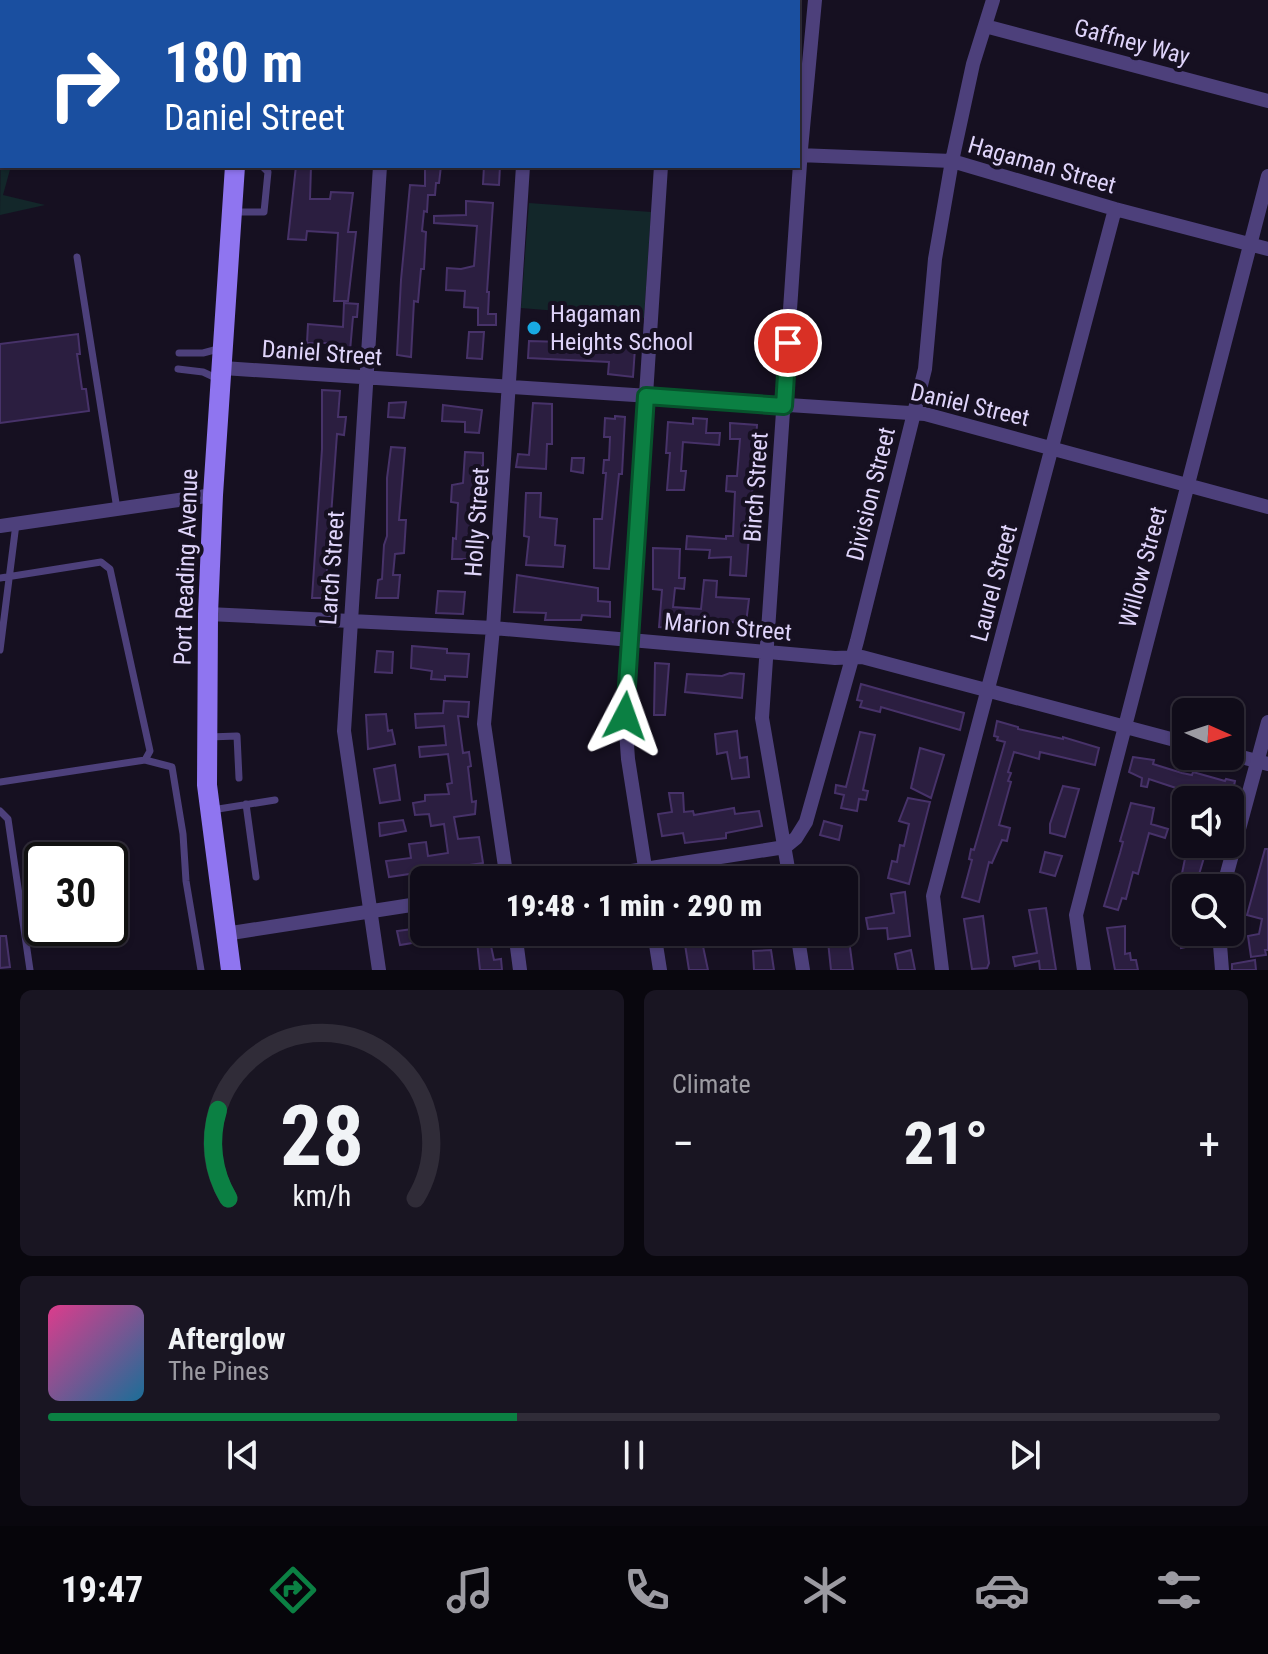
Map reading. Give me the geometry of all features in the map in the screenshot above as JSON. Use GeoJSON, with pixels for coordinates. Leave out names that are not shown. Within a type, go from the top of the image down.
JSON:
{"type":"FeatureCollection","features":[{"type":"Feature","properties":{"kind":"street","name":"Birch Street"},"geometry":{"type":"LineString","coordinates":[[800,155],[815,0]]}},
{"type":"Feature","properties":{"kind":"street","name":"Division Street"},"geometry":{"type":"LineString","coordinates":[[785,847],[796,838],[806,822],[925,369],[935,259],[952,161],[973,64],[993,0]]}},
{"type":"Feature","properties":{"kind":"street","name":"Gaffney Way"},"geometry":{"type":"LineString","coordinates":[[985,26],[1268,101]]}},
{"type":"Feature","properties":{"kind":"street","name":"Hagaman Street"},"geometry":{"type":"LineString","coordinates":[[800,155],[952,161],[1115,209],[1268,249]]}},
{"type":"Feature","properties":{"kind":"street","name":"Port Reading Avenue"},"geometry":{"type":"LineString","coordinates":[[231,970],[207,785],[207,737],[213,495],[235,168]]}},
{"type":"Feature","properties":{"kind":"street","name":"Larch Street"},"geometry":{"type":"LineString","coordinates":[[379,970],[344,731],[380,168]]}},
{"type":"Feature","properties":{"kind":"street","name":"Holly Street"},"geometry":{"type":"LineString","coordinates":[[505,866],[484,724],[523,168]]}},
{"type":"Feature","properties":{"kind":"street"},"geometry":{"type":"LineString","coordinates":[[645,866],[628,759],[625,716],[661,168]]}},
{"type":"Feature","properties":{"kind":"street","name":"Birch Street"},"geometry":{"type":"LineString","coordinates":[[788,866],[762,718],[799,168]]}},
{"type":"Feature","properties":{"kind":"street","name":"Willow Street"},"geometry":{"type":"LineString","coordinates":[[1084,970],[1076,915],[1268,176]]}},
{"type":"Feature","properties":{"kind":"street","name":"Laurel Street"},"geometry":{"type":"LineString","coordinates":[[942,970],[933,896],[1115,209]]}},
{"type":"Feature","properties":{"kind":"street","name":"Daniel Street"},"geometry":{"type":"LineString","coordinates":[[223,365],[366,378],[914,413],[1268,507]]}},
{"type":"Feature","properties":{"kind":"street"},"geometry":{"type":"LineString","coordinates":[[0,526],[213,495]]}},
{"type":"Feature","properties":{"kind":"street","name":"Marion Street"},"geometry":{"type":"LineString","coordinates":[[208,614],[493,628],[767,652],[862,657],[1172,739]]}},
{"type":"Feature","properties":{"kind":"street"},"geometry":{"type":"LineString","coordinates":[[1227,874],[1263,763],[1268,722]]}},
{"type":"Feature","properties":{"kind":"street"},"geometry":{"type":"LineString","coordinates":[[687,866],[785,847]]}},
{"type":"Feature","properties":{"kind":"street"},"geometry":{"type":"LineString","coordinates":[[225,934],[410,905]]}},
{"type":"Feature","properties":{"kind":"street"},"geometry":{"type":"LineString","coordinates":[[517,946],[520,970]]}},
{"type":"Feature","properties":{"kind":"street"},"geometry":{"type":"LineString","coordinates":[[656,946],[660,970]]}},
{"type":"Feature","properties":{"kind":"street"},"geometry":{"type":"LineString","coordinates":[[799,946],[803,970]]}},
{"type":"Feature","properties":{"kind":"street"},"geometry":{"type":"LineString","coordinates":[[1220,946],[1222,970]]}},
{"type":"Feature","properties":{"kind":"lane"},"geometry":{"type":"LineString","coordinates":[[232,212],[264,212],[268,172],[264,168]]}},
{"type":"Feature","properties":{"kind":"lane"},"geometry":{"type":"LineString","coordinates":[[77,257],[117,509]]}},
{"type":"Feature","properties":{"kind":"lane"},"geometry":{"type":"LineString","coordinates":[[179,353],[203,353],[223,365]]}},
{"type":"Feature","properties":{"kind":"lane"},"geometry":{"type":"LineString","coordinates":[[178,369],[203,372],[223,365]]}},
{"type":"Feature","properties":{"kind":"lane"},"geometry":{"type":"LineString","coordinates":[[0,650],[4,577],[16,524]]}},
{"type":"Feature","properties":{"kind":"lane"},"geometry":{"type":"LineString","coordinates":[[4,577],[101,562],[110,569],[150,751],[145,760]]}},
{"type":"Feature","properties":{"kind":"lane"},"geometry":{"type":"LineString","coordinates":[[207,737],[237,736],[239,778]]}},
{"type":"Feature","properties":{"kind":"lane"},"geometry":{"type":"LineString","coordinates":[[0,782],[145,760],[172,767],[201,970]]}},
{"type":"Feature","properties":{"kind":"lane"},"geometry":{"type":"LineString","coordinates":[[210,810],[275,800]]}},
{"type":"Feature","properties":{"kind":"lane"},"geometry":{"type":"LineString","coordinates":[[246,804],[256,877]]}},
{"type":"Feature","properties":{"kind":"lane"},"geometry":{"type":"LineString","coordinates":[[0,811],[8,819],[30,970]]}},
{"type":"Feature","properties":{"kind":"green space"},"geometry":{"type":"Polygon","coordinates":[[[1,168],[10,168],[3,195],[45,205],[0,215],[1,168]]]}},
{"type":"Feature","properties":{"kind":"green space"},"geometry":{"type":"Polygon","coordinates":[[[529,203],[651,212],[644,318],[521,308],[529,203]]]}},
{"type":"Feature","properties":{"kind":"building"},"geometry":{"type":"Polygon","coordinates":[[[296,168],[311,168],[310,199],[330,199],[331,192],[353,193],[348,232],[356,232],[348,301],[334,301],[338,233],[307,231],[306,240],[288,239],[296,168]]]}},
{"type":"Feature","properties":{"kind":"building"},"geometry":{"type":"Polygon","coordinates":[[[425,168],[441,168],[435,195],[428,195],[427,212],[424,211],[424,269],[421,269],[418,302],[414,301],[411,357],[397,355],[401,280],[410,185],[425,186],[425,168]]]}},
{"type":"Feature","properties":{"kind":"building"},"geometry":{"type":"Polygon","coordinates":[[[484,168],[500,168],[499,185],[483,184],[484,168]]]}},
{"type":"Feature","properties":{"kind":"building"},"geometry":{"type":"Polygon","coordinates":[[[466,201],[493,203],[487,292],[488,314],[496,314],[496,325],[478,325],[478,308],[464,307],[465,291],[446,290],[447,268],[474,266],[477,226],[434,223],[434,216],[466,215],[466,201]]]}},
{"type":"Feature","properties":{"kind":"building"},"geometry":{"type":"Polygon","coordinates":[[[344,303],[358,304],[357,317],[353,317],[350,351],[335,350],[335,343],[307,343],[308,324],[343,327],[344,303]]]}},
{"type":"Feature","properties":{"kind":"building"},"geometry":{"type":"Polygon","coordinates":[[[469,332],[484,332],[482,359],[467,358],[469,332]]]}},
{"type":"Feature","properties":{"kind":"building"},"geometry":{"type":"Polygon","coordinates":[[[78,334],[80,354],[77,354],[82,389],[86,389],[89,411],[0,423],[0,344],[78,334]]]}},
{"type":"Feature","properties":{"kind":"building"},"geometry":{"type":"Polygon","coordinates":[[[529,341],[597,343],[635,348],[633,377],[608,374],[609,362],[528,358],[529,341]]]}},
{"type":"Feature","properties":{"kind":"building"},"geometry":{"type":"Polygon","coordinates":[[[322,390],[340,391],[338,417],[346,417],[344,435],[337,434],[325,598],[312,598],[322,449],[322,390]]]}},
{"type":"Feature","properties":{"kind":"building"},"geometry":{"type":"Polygon","coordinates":[[[406,402],[404,418],[388,417],[389,403],[406,402]]]}},
{"type":"Feature","properties":{"kind":"building"},"geometry":{"type":"Polygon","coordinates":[[[533,403],[552,404],[552,444],[547,444],[546,469],[516,467],[518,454],[529,455],[533,403]]]}},
{"type":"Feature","properties":{"kind":"building"},"geometry":{"type":"Polygon","coordinates":[[[443,405],[482,410],[479,433],[465,432],[465,422],[442,421],[443,405]]]}},
{"type":"Feature","properties":{"kind":"building"},"geometry":{"type":"Polygon","coordinates":[[[615,416],[625,417],[622,474],[619,474],[609,569],[594,568],[594,519],[602,519],[606,473],[603,473],[604,460],[609,460],[610,437],[604,437],[605,418],[615,419],[615,416]]]}},
{"type":"Feature","properties":{"kind":"building"},"geometry":{"type":"Polygon","coordinates":[[[693,418],[707,419],[706,433],[720,433],[719,445],[683,442],[681,471],[686,471],[684,490],[667,490],[670,453],[666,453],[668,422],[693,424],[693,418]]]}},
{"type":"Feature","properties":{"kind":"building"},"geometry":{"type":"Polygon","coordinates":[[[730,423],[757,425],[746,576],[730,575],[731,557],[709,558],[710,550],[686,549],[687,536],[726,539],[726,536],[733,536],[735,492],[726,491],[727,476],[737,476],[740,439],[730,439],[730,423]]]}},
{"type":"Feature","properties":{"kind":"building"},"geometry":{"type":"Polygon","coordinates":[[[391,447],[405,448],[399,520],[406,520],[404,553],[395,554],[393,575],[400,575],[398,598],[376,598],[378,580],[382,579],[387,536],[387,478],[391,447]]]}},
{"type":"Feature","properties":{"kind":"building"},"geometry":{"type":"Polygon","coordinates":[[[465,452],[483,453],[483,466],[474,466],[475,503],[468,559],[452,559],[458,503],[451,502],[452,485],[463,483],[465,452]]]}},
{"type":"Feature","properties":{"kind":"building"},"geometry":{"type":"Polygon","coordinates":[[[572,458],[584,458],[583,473],[571,471],[572,458]]]}},
{"type":"Feature","properties":{"kind":"building"},"geometry":{"type":"Polygon","coordinates":[[[526,493],[541,493],[540,517],[557,519],[555,545],[565,546],[563,567],[526,565],[529,537],[524,536],[526,493]]]}},
{"type":"Feature","properties":{"kind":"building"},"geometry":{"type":"Polygon","coordinates":[[[653,548],[680,549],[679,578],[685,578],[684,589],[675,588],[673,607],[701,609],[704,580],[717,581],[716,597],[749,599],[746,623],[727,622],[726,633],[713,632],[713,628],[671,624],[671,628],[659,627],[662,590],[653,589],[653,548]]]}},
{"type":"Feature","properties":{"kind":"building"},"geometry":{"type":"Polygon","coordinates":[[[517,575],[598,588],[598,601],[610,602],[610,617],[582,615],[581,620],[545,620],[546,613],[514,612],[517,575]]]}},
{"type":"Feature","properties":{"kind":"building"},"geometry":{"type":"Polygon","coordinates":[[[438,591],[465,592],[463,614],[436,613],[438,591]]]}},
{"type":"Feature","properties":{"kind":"building"},"geometry":{"type":"Polygon","coordinates":[[[412,646],[469,654],[467,677],[431,679],[432,671],[411,668],[412,646]]]}},
{"type":"Feature","properties":{"kind":"building"},"geometry":{"type":"Polygon","coordinates":[[[377,651],[393,652],[392,673],[375,672],[377,651]]]}},
{"type":"Feature","properties":{"kind":"building"},"geometry":{"type":"Polygon","coordinates":[[[655,663],[669,664],[665,715],[654,715],[655,663]]]}},
{"type":"Feature","properties":{"kind":"building"},"geometry":{"type":"Polygon","coordinates":[[[687,674],[722,676],[744,674],[742,698],[685,692],[687,674]]]}},
{"type":"Feature","properties":{"kind":"building"},"geometry":{"type":"Polygon","coordinates":[[[861,684],[964,713],[960,730],[881,707],[880,712],[860,707],[862,701],[857,700],[861,684]]]}},
{"type":"Feature","properties":{"kind":"building"},"geometry":{"type":"Polygon","coordinates":[[[444,701],[469,702],[468,717],[458,716],[463,753],[469,752],[471,766],[468,767],[472,802],[476,801],[475,814],[454,817],[458,839],[479,837],[483,863],[410,866],[410,874],[389,877],[386,861],[411,858],[409,844],[426,842],[428,856],[448,853],[444,824],[431,826],[429,814],[415,815],[413,803],[425,801],[425,795],[449,794],[447,784],[452,783],[448,754],[420,757],[419,747],[446,745],[444,726],[416,728],[415,714],[443,713],[444,701]]]}},
{"type":"Feature","properties":{"kind":"building"},"geometry":{"type":"Polygon","coordinates":[[[386,714],[388,731],[392,730],[395,744],[368,749],[366,715],[386,714]]]}},
{"type":"Feature","properties":{"kind":"building"},"geometry":{"type":"Polygon","coordinates":[[[997,721],[1099,748],[1095,765],[1040,752],[1039,759],[1014,752],[1008,772],[1011,773],[1008,781],[1011,782],[999,825],[1010,828],[1007,841],[1002,840],[992,863],[989,862],[979,902],[962,897],[972,860],[969,859],[971,849],[974,850],[1005,742],[994,736],[997,721]]]}},
{"type":"Feature","properties":{"kind":"building"},"geometry":{"type":"Polygon","coordinates":[[[737,731],[740,758],[747,757],[749,777],[732,779],[727,752],[717,754],[715,734],[737,731]]]}},
{"type":"Feature","properties":{"kind":"building"},"geometry":{"type":"Polygon","coordinates":[[[860,732],[875,735],[863,790],[868,791],[866,800],[859,799],[857,811],[841,808],[844,795],[835,793],[836,785],[846,787],[860,732]]]}},
{"type":"Feature","properties":{"kind":"building"},"geometry":{"type":"Polygon","coordinates":[[[920,748],[944,755],[931,798],[911,788],[920,748]]]}},
{"type":"Feature","properties":{"kind":"building"},"geometry":{"type":"Polygon","coordinates":[[[1133,757],[1154,760],[1153,764],[1182,773],[1192,775],[1193,772],[1235,781],[1234,786],[1172,787],[1149,779],[1147,787],[1141,786],[1142,778],[1129,772],[1133,757]]]}},
{"type":"Feature","properties":{"kind":"building"},"geometry":{"type":"Polygon","coordinates":[[[395,765],[400,800],[380,803],[374,769],[395,765]]]}},
{"type":"Feature","properties":{"kind":"building"},"geometry":{"type":"Polygon","coordinates":[[[1063,786],[1079,789],[1065,837],[1050,833],[1063,786]]]}},
{"type":"Feature","properties":{"kind":"building"},"geometry":{"type":"Polygon","coordinates":[[[669,793],[683,793],[684,812],[693,811],[694,815],[734,808],[735,814],[759,811],[762,826],[726,833],[726,838],[685,843],[683,833],[662,836],[658,814],[672,812],[669,793]]]}},
{"type":"Feature","properties":{"kind":"building"},"geometry":{"type":"Polygon","coordinates":[[[908,798],[930,802],[909,884],[888,878],[892,861],[897,862],[900,845],[904,846],[909,824],[899,821],[908,798]]]}},
{"type":"Feature","properties":{"kind":"building"},"geometry":{"type":"Polygon","coordinates":[[[1131,803],[1154,808],[1151,824],[1168,829],[1165,838],[1149,833],[1138,874],[1133,872],[1126,899],[1122,898],[1118,910],[1104,906],[1131,803]]]}},
{"type":"Feature","properties":{"kind":"building"},"geometry":{"type":"Polygon","coordinates":[[[403,820],[406,831],[380,836],[379,823],[403,820]]]}},
{"type":"Feature","properties":{"kind":"building"},"geometry":{"type":"Polygon","coordinates":[[[824,821],[842,826],[839,840],[820,835],[824,821]]]}},
{"type":"Feature","properties":{"kind":"building"},"geometry":{"type":"Polygon","coordinates":[[[1265,849],[1268,849],[1268,950],[1265,950],[1266,955],[1251,957],[1248,936],[1259,934],[1262,919],[1247,915],[1265,849]]]}},
{"type":"Feature","properties":{"kind":"building"},"geometry":{"type":"Polygon","coordinates":[[[1045,852],[1062,856],[1055,876],[1040,872],[1045,852]]]}},
{"type":"Feature","properties":{"kind":"building"},"geometry":{"type":"Polygon","coordinates":[[[1185,858],[1204,858],[1199,874],[1182,874],[1185,858]]]}},
{"type":"Feature","properties":{"kind":"building"},"geometry":{"type":"Polygon","coordinates":[[[905,892],[910,936],[888,939],[887,928],[868,929],[866,918],[894,913],[891,894],[905,892]]]}},
{"type":"Feature","properties":{"kind":"building"},"geometry":{"type":"Polygon","coordinates":[[[1046,908],[1056,970],[1040,970],[1039,961],[1015,966],[1013,957],[1037,953],[1029,910],[1046,908]]]}},
{"type":"Feature","properties":{"kind":"building"},"geometry":{"type":"Polygon","coordinates":[[[983,916],[989,963],[987,968],[972,969],[964,919],[983,916]]]}},
{"type":"Feature","properties":{"kind":"building"},"geometry":{"type":"Polygon","coordinates":[[[1125,926],[1125,954],[1130,953],[1131,960],[1136,960],[1138,970],[1115,970],[1107,928],[1125,926]]]}},
{"type":"Feature","properties":{"kind":"building"},"geometry":{"type":"Polygon","coordinates":[[[410,929],[410,943],[400,945],[397,931],[410,929]]]}},
{"type":"Feature","properties":{"kind":"building"},"geometry":{"type":"Polygon","coordinates":[[[0,936],[6,936],[10,967],[0,968],[0,936]]]}},
{"type":"Feature","properties":{"kind":"building"},"geometry":{"type":"Polygon","coordinates":[[[477,946],[491,946],[494,960],[501,959],[502,970],[480,970],[477,946]]]}},
{"type":"Feature","properties":{"kind":"building"},"geometry":{"type":"Polygon","coordinates":[[[685,946],[703,946],[708,970],[689,970],[685,946]]]}},
{"type":"Feature","properties":{"kind":"building"},"geometry":{"type":"Polygon","coordinates":[[[828,946],[850,946],[853,970],[831,970],[828,946]]]}},
{"type":"Feature","properties":{"kind":"building"},"geometry":{"type":"Polygon","coordinates":[[[771,950],[774,970],[754,970],[753,951],[771,950]]]}},
{"type":"Feature","properties":{"kind":"building"},"geometry":{"type":"Polygon","coordinates":[[[911,950],[915,970],[898,970],[895,954],[911,950]]]}},
{"type":"Feature","properties":{"kind":"building"},"geometry":{"type":"Polygon","coordinates":[[[1255,960],[1256,970],[1232,970],[1232,964],[1255,960]]]}},
{"type":"Feature","properties":{"kind":"place","name":"Hagaman Heights School"},"geometry":{"type":"Point","coordinates":[534,328]}},
{"type":"Feature","properties":{"kind":"route"},"geometry":{"type":"LineString","coordinates":[[625,716],[646,396],[784,406],[788,343]]}}]}
